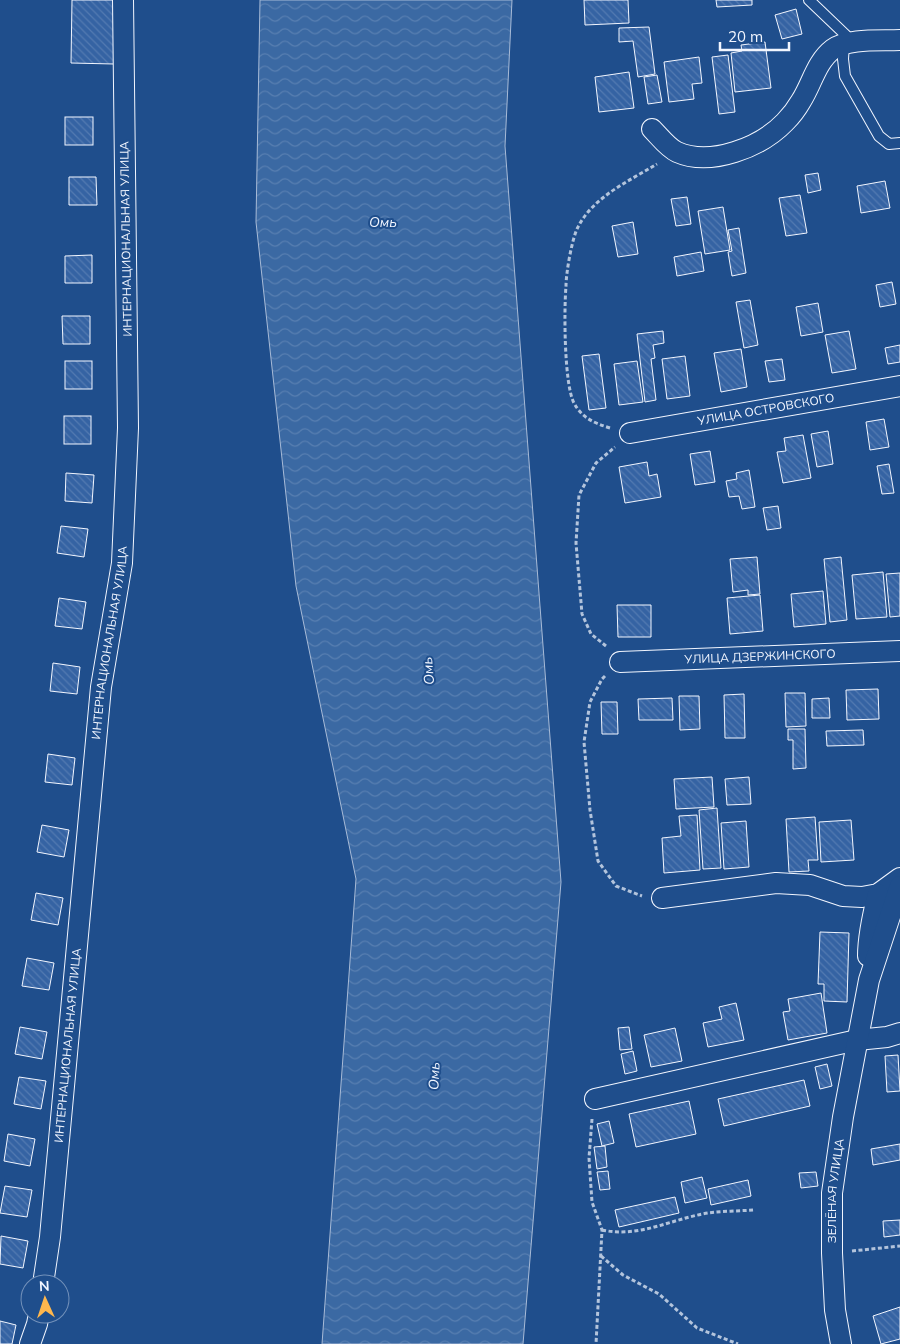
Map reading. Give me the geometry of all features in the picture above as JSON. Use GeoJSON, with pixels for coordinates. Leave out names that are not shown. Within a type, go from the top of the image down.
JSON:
{"type":"FeatureCollection","features":[{"type":"Feature","properties":{"kind":"street","name":"ИНТЕРНАЦИОНАЛЬНАЯ УЛИЦА"},"geometry":{"type":"LineString","coordinates":[[44,1274],[50,1237],[101,687],[122,563],[128,428],[124,0]]}},
{"type":"Feature","properties":{"kind":"street"},"geometry":{"type":"LineString","coordinates":[[652,129],[676,152],[702,158],[737,153],[763,140],[786,122],[802,100],[819,65],[833,49],[848,43],[900,40]]}},
{"type":"Feature","properties":{"kind":"street","name":"УЛИЦА ОСТРОВСКОГО"},"geometry":{"type":"LineString","coordinates":[[630,433],[900,386]]}},
{"type":"Feature","properties":{"kind":"street","name":"УЛИЦА ДЗЕРЖИНСКОГО"},"geometry":{"type":"LineString","coordinates":[[620,662],[900,651]]}},
{"type":"Feature","properties":{"kind":"street"},"geometry":{"type":"LineString","coordinates":[[662,898],[776,883],[810,885],[843,896],[862,897],[878,894],[900,878]]}},
{"type":"Feature","properties":{"kind":"street","name":"ЗЕЛЁНАЯ УЛИЦА"},"geometry":{"type":"LineString","coordinates":[[841,1344],[835,1310],[832,1253],[832,1193],[843,1117],[868,980],[900,886]]}},
{"type":"Feature","properties":{"kind":"street"},"geometry":{"type":"LineString","coordinates":[[868,980],[868,945],[878,894]]}},
{"type":"Feature","properties":{"kind":"street"},"geometry":{"type":"LineString","coordinates":[[595,1099],[857,1040],[887,1037],[900,1032]]}},
{"type":"Feature","properties":{"kind":"street"},"geometry":{"type":"LineString","coordinates":[[30,1344],[38,1324]]}},
{"type":"Feature","properties":{"kind":"lane"},"geometry":{"type":"LineString","coordinates":[[809,0],[848,43],[843,59],[845,76],[879,136],[889,144],[900,143]]}},
{"type":"Feature","properties":{"kind":"path"},"geometry":{"type":"LineString","coordinates":[[630,433],[594,423],[581,413],[573,401],[566,366],[566,285],[577,227],[593,205],[676,152]]}},
{"type":"Feature","properties":{"kind":"path"},"geometry":{"type":"LineString","coordinates":[[630,433],[596,463],[579,495],[576,543],[582,614],[591,634],[608,648],[620,662],[602,679],[590,702],[584,742],[590,810],[598,861],[616,886],[638,895],[662,898]]}},
{"type":"Feature","properties":{"kind":"path"},"geometry":{"type":"LineString","coordinates":[[595,1099],[591,1122],[589,1158],[592,1202],[602,1230],[596,1344]]}},
{"type":"Feature","properties":{"kind":"path"},"geometry":{"type":"LineString","coordinates":[[602,1230],[617,1233],[650,1229],[708,1213],[754,1210]]}},
{"type":"Feature","properties":{"kind":"path"},"geometry":{"type":"LineString","coordinates":[[832,1253],[900,1246]]}},
{"type":"Feature","properties":{"kind":"path"},"geometry":{"type":"LineString","coordinates":[[600,1256],[623,1275],[659,1294],[697,1328],[738,1344]]}},
{"type":"Feature","properties":{"kind":"water","name":"Омь"},"geometry":{"type":"Polygon","coordinates":[[[260,0],[512,0],[505,146],[561,882],[523,1344],[322,1344],[356,879],[296,586],[256,222],[260,0]]]}},
{"type":"Feature","properties":{"kind":"building"},"geometry":{"type":"Polygon","coordinates":[[[72,0],[116,0],[114,64],[71,63],[72,0]]]}},
{"type":"Feature","properties":{"kind":"building"},"geometry":{"type":"Polygon","coordinates":[[[584,0],[628,0],[629,23],[585,25],[584,0]]]}},
{"type":"Feature","properties":{"kind":"building"},"geometry":{"type":"Polygon","coordinates":[[[716,0],[752,0],[752,5],[717,7],[716,0]]]}},
{"type":"Feature","properties":{"kind":"building"},"geometry":{"type":"Polygon","coordinates":[[[796,9],[802,34],[782,39],[775,15],[796,9]]]}},
{"type":"Feature","properties":{"kind":"building"},"geometry":{"type":"Polygon","coordinates":[[[649,27],[655,74],[638,77],[633,41],[619,42],[619,28],[649,27]]]}},
{"type":"Feature","properties":{"kind":"building"},"geometry":{"type":"Polygon","coordinates":[[[765,42],[771,88],[735,92],[731,53],[742,51],[741,45],[765,42]]]}},
{"type":"Feature","properties":{"kind":"building"},"geometry":{"type":"Polygon","coordinates":[[[728,55],[735,112],[719,114],[712,57],[728,55]]]}},
{"type":"Feature","properties":{"kind":"building"},"geometry":{"type":"Polygon","coordinates":[[[699,57],[702,83],[692,84],[694,99],[669,102],[664,62],[699,57]]]}},
{"type":"Feature","properties":{"kind":"building"},"geometry":{"type":"Polygon","coordinates":[[[629,72],[634,108],[599,112],[595,77],[629,72]]]}},
{"type":"Feature","properties":{"kind":"building"},"geometry":{"type":"Polygon","coordinates":[[[657,75],[662,102],[648,104],[644,77],[657,75]]]}},
{"type":"Feature","properties":{"kind":"building"},"geometry":{"type":"Polygon","coordinates":[[[65,117],[93,117],[93,145],[65,145],[65,117]]]}},
{"type":"Feature","properties":{"kind":"building"},"geometry":{"type":"Polygon","coordinates":[[[818,173],[821,190],[808,193],[805,175],[818,173]]]}},
{"type":"Feature","properties":{"kind":"building"},"geometry":{"type":"Polygon","coordinates":[[[69,177],[96,177],[97,205],[69,205],[69,177]]]}},
{"type":"Feature","properties":{"kind":"building"},"geometry":{"type":"Polygon","coordinates":[[[885,181],[890,208],[861,213],[857,186],[885,181]]]}},
{"type":"Feature","properties":{"kind":"building"},"geometry":{"type":"Polygon","coordinates":[[[800,195],[807,233],[786,236],[779,198],[800,195]]]}},
{"type":"Feature","properties":{"kind":"building"},"geometry":{"type":"Polygon","coordinates":[[[687,197],[691,224],[676,226],[671,199],[687,197]]]}},
{"type":"Feature","properties":{"kind":"building"},"geometry":{"type":"Polygon","coordinates":[[[723,207],[730,250],[705,254],[698,211],[723,207]]]}},
{"type":"Feature","properties":{"kind":"building"},"geometry":{"type":"Polygon","coordinates":[[[633,222],[638,254],[618,257],[612,226],[633,222]]]}},
{"type":"Feature","properties":{"kind":"building"},"geometry":{"type":"Polygon","coordinates":[[[739,228],[746,273],[732,276],[728,252],[732,251],[728,230],[739,228]]]}},
{"type":"Feature","properties":{"kind":"building"},"geometry":{"type":"Polygon","coordinates":[[[701,252],[704,271],[677,276],[674,257],[701,252]]]}},
{"type":"Feature","properties":{"kind":"building"},"geometry":{"type":"Polygon","coordinates":[[[92,255],[92,283],[65,283],[65,256],[92,255]]]}},
{"type":"Feature","properties":{"kind":"building"},"geometry":{"type":"Polygon","coordinates":[[[892,282],[896,304],[880,307],[876,285],[892,282]]]}},
{"type":"Feature","properties":{"kind":"building"},"geometry":{"type":"Polygon","coordinates":[[[750,300],[758,345],[744,348],[736,302],[750,300]]]}},
{"type":"Feature","properties":{"kind":"building"},"geometry":{"type":"Polygon","coordinates":[[[818,303],[823,332],[801,336],[796,307],[818,303]]]}},
{"type":"Feature","properties":{"kind":"building"},"geometry":{"type":"Polygon","coordinates":[[[62,316],[90,316],[90,344],[63,344],[62,316]]]}},
{"type":"Feature","properties":{"kind":"building"},"geometry":{"type":"Polygon","coordinates":[[[663,331],[664,343],[653,345],[655,358],[651,359],[656,400],[645,402],[637,334],[663,331]]]}},
{"type":"Feature","properties":{"kind":"building"},"geometry":{"type":"Polygon","coordinates":[[[849,331],[856,369],[832,373],[825,335],[849,331]]]}},
{"type":"Feature","properties":{"kind":"building"},"geometry":{"type":"Polygon","coordinates":[[[900,345],[900,362],[888,364],[885,348],[900,345]]]}},
{"type":"Feature","properties":{"kind":"building"},"geometry":{"type":"Polygon","coordinates":[[[741,349],[747,387],[721,392],[714,353],[741,349]]]}},
{"type":"Feature","properties":{"kind":"building"},"geometry":{"type":"Polygon","coordinates":[[[599,354],[606,408],[589,410],[582,356],[599,354]]]}},
{"type":"Feature","properties":{"kind":"building"},"geometry":{"type":"Polygon","coordinates":[[[685,356],[690,396],[667,399],[662,359],[685,356]]]}},
{"type":"Feature","properties":{"kind":"building"},"geometry":{"type":"Polygon","coordinates":[[[782,359],[785,380],[769,382],[765,361],[782,359]]]}},
{"type":"Feature","properties":{"kind":"building"},"geometry":{"type":"Polygon","coordinates":[[[65,361],[92,361],[92,389],[65,389],[65,361]]]}},
{"type":"Feature","properties":{"kind":"building"},"geometry":{"type":"Polygon","coordinates":[[[637,361],[643,402],[619,405],[614,364],[637,361]]]}},
{"type":"Feature","properties":{"kind":"building"},"geometry":{"type":"Polygon","coordinates":[[[64,416],[91,416],[91,444],[64,444],[64,416]]]}},
{"type":"Feature","properties":{"kind":"building"},"geometry":{"type":"Polygon","coordinates":[[[884,419],[889,447],[870,450],[866,422],[884,419]]]}},
{"type":"Feature","properties":{"kind":"building"},"geometry":{"type":"Polygon","coordinates":[[[828,431],[833,464],[817,467],[811,434],[828,431]]]}},
{"type":"Feature","properties":{"kind":"building"},"geometry":{"type":"Polygon","coordinates":[[[803,435],[811,478],[783,483],[777,452],[786,451],[784,438],[803,435]]]}},
{"type":"Feature","properties":{"kind":"building"},"geometry":{"type":"Polygon","coordinates":[[[710,451],[715,482],[695,485],[690,454],[710,451]]]}},
{"type":"Feature","properties":{"kind":"building"},"geometry":{"type":"Polygon","coordinates":[[[647,462],[649,476],[657,474],[661,497],[625,503],[619,467],[647,462]]]}},
{"type":"Feature","properties":{"kind":"building"},"geometry":{"type":"Polygon","coordinates":[[[889,464],[894,493],[882,494],[877,466],[889,464]]]}},
{"type":"Feature","properties":{"kind":"building"},"geometry":{"type":"Polygon","coordinates":[[[749,470],[755,507],[742,509],[739,496],[729,497],[726,481],[737,479],[736,473],[749,470]]]}},
{"type":"Feature","properties":{"kind":"building"},"geometry":{"type":"Polygon","coordinates":[[[66,473],[94,475],[92,503],[65,501],[66,473]]]}},
{"type":"Feature","properties":{"kind":"building"},"geometry":{"type":"Polygon","coordinates":[[[778,506],[781,528],[767,530],[763,508],[778,506]]]}},
{"type":"Feature","properties":{"kind":"building"},"geometry":{"type":"Polygon","coordinates":[[[61,526],[88,529],[84,557],[57,553],[61,526]]]}},
{"type":"Feature","properties":{"kind":"building"},"geometry":{"type":"Polygon","coordinates":[[[757,557],[760,594],[748,595],[748,590],[733,592],[730,559],[757,557]]]}},
{"type":"Feature","properties":{"kind":"building"},"geometry":{"type":"Polygon","coordinates":[[[841,557],[847,620],[830,622],[824,559],[841,557]]]}},
{"type":"Feature","properties":{"kind":"building"},"geometry":{"type":"Polygon","coordinates":[[[883,572],[887,617],[856,619],[852,575],[883,572]]]}},
{"type":"Feature","properties":{"kind":"building"},"geometry":{"type":"Polygon","coordinates":[[[900,573],[900,616],[890,617],[886,574],[900,573]]]}},
{"type":"Feature","properties":{"kind":"building"},"geometry":{"type":"Polygon","coordinates":[[[823,591],[826,624],[794,627],[791,594],[823,591]]]}},
{"type":"Feature","properties":{"kind":"building"},"geometry":{"type":"Polygon","coordinates":[[[760,595],[763,631],[730,634],[727,598],[760,595]]]}},
{"type":"Feature","properties":{"kind":"building"},"geometry":{"type":"Polygon","coordinates":[[[59,598],[86,602],[82,629],[55,626],[59,598]]]}},
{"type":"Feature","properties":{"kind":"building"},"geometry":{"type":"Polygon","coordinates":[[[617,605],[651,605],[651,637],[618,637],[617,605]]]}},
{"type":"Feature","properties":{"kind":"building"},"geometry":{"type":"Polygon","coordinates":[[[53,663],[80,667],[77,694],[50,691],[53,663]]]}},
{"type":"Feature","properties":{"kind":"building"},"geometry":{"type":"Polygon","coordinates":[[[878,689],[879,719],[847,720],[846,690],[878,689]]]}},
{"type":"Feature","properties":{"kind":"building"},"geometry":{"type":"Polygon","coordinates":[[[785,693],[805,693],[806,726],[786,727],[785,693]]]}},
{"type":"Feature","properties":{"kind":"building"},"geometry":{"type":"Polygon","coordinates":[[[744,694],[745,738],[725,738],[724,695],[744,694]]]}},
{"type":"Feature","properties":{"kind":"building"},"geometry":{"type":"Polygon","coordinates":[[[679,696],[699,696],[700,729],[680,730],[679,696]]]}},
{"type":"Feature","properties":{"kind":"building"},"geometry":{"type":"Polygon","coordinates":[[[672,698],[673,720],[639,720],[638,699],[672,698]]]}},
{"type":"Feature","properties":{"kind":"building"},"geometry":{"type":"Polygon","coordinates":[[[829,698],[830,718],[812,718],[812,699],[829,698]]]}},
{"type":"Feature","properties":{"kind":"building"},"geometry":{"type":"Polygon","coordinates":[[[601,702],[617,702],[618,734],[602,734],[601,702]]]}},
{"type":"Feature","properties":{"kind":"building"},"geometry":{"type":"Polygon","coordinates":[[[788,729],[805,729],[806,768],[793,769],[793,740],[788,740],[788,729]]]}},
{"type":"Feature","properties":{"kind":"building"},"geometry":{"type":"Polygon","coordinates":[[[863,730],[864,745],[827,746],[826,731],[863,730]]]}},
{"type":"Feature","properties":{"kind":"building"},"geometry":{"type":"Polygon","coordinates":[[[48,754],[75,758],[72,785],[45,782],[48,754]]]}},
{"type":"Feature","properties":{"kind":"building"},"geometry":{"type":"Polygon","coordinates":[[[712,777],[714,807],[676,809],[674,779],[712,777]]]}},
{"type":"Feature","properties":{"kind":"building"},"geometry":{"type":"Polygon","coordinates":[[[749,777],[751,804],[727,805],[725,779],[749,777]]]}},
{"type":"Feature","properties":{"kind":"building"},"geometry":{"type":"Polygon","coordinates":[[[717,808],[721,868],[703,869],[699,810],[717,808]]]}},
{"type":"Feature","properties":{"kind":"building"},"geometry":{"type":"Polygon","coordinates":[[[697,815],[700,870],[664,873],[662,838],[681,836],[679,816],[697,815]]]}},
{"type":"Feature","properties":{"kind":"building"},"geometry":{"type":"Polygon","coordinates":[[[815,817],[818,860],[808,860],[809,871],[789,872],[786,819],[815,817]]]}},
{"type":"Feature","properties":{"kind":"building"},"geometry":{"type":"Polygon","coordinates":[[[851,820],[854,860],[821,862],[819,822],[851,820]]]}},
{"type":"Feature","properties":{"kind":"building"},"geometry":{"type":"Polygon","coordinates":[[[746,821],[749,867],[724,869],[721,823],[746,821]]]}},
{"type":"Feature","properties":{"kind":"building"},"geometry":{"type":"Polygon","coordinates":[[[42,825],[69,830],[64,857],[37,852],[42,825]]]}},
{"type":"Feature","properties":{"kind":"building"},"geometry":{"type":"Polygon","coordinates":[[[36,893],[63,898],[58,925],[31,920],[36,893]]]}},
{"type":"Feature","properties":{"kind":"building"},"geometry":{"type":"Polygon","coordinates":[[[820,932],[849,933],[847,1002],[824,1001],[824,984],[818,984],[820,932]]]}},
{"type":"Feature","properties":{"kind":"building"},"geometry":{"type":"Polygon","coordinates":[[[27,958],[54,963],[49,990],[22,986],[27,958]]]}},
{"type":"Feature","properties":{"kind":"building"},"geometry":{"type":"Polygon","coordinates":[[[821,993],[827,1033],[788,1040],[783,1012],[790,1011],[788,999],[821,993]]]}},
{"type":"Feature","properties":{"kind":"building"},"geometry":{"type":"Polygon","coordinates":[[[736,1003],[744,1040],[708,1047],[703,1023],[722,1019],[719,1007],[736,1003]]]}},
{"type":"Feature","properties":{"kind":"building"},"geometry":{"type":"Polygon","coordinates":[[[20,1027],[47,1032],[42,1059],[15,1054],[20,1027]]]}},
{"type":"Feature","properties":{"kind":"building"},"geometry":{"type":"Polygon","coordinates":[[[629,1027],[632,1049],[620,1050],[618,1028],[629,1027]]]}},
{"type":"Feature","properties":{"kind":"building"},"geometry":{"type":"Polygon","coordinates":[[[675,1028],[682,1061],[651,1067],[644,1035],[675,1028]]]}},
{"type":"Feature","properties":{"kind":"building"},"geometry":{"type":"Polygon","coordinates":[[[633,1051],[637,1071],[625,1074],[621,1054],[633,1051]]]}},
{"type":"Feature","properties":{"kind":"building"},"geometry":{"type":"Polygon","coordinates":[[[898,1055],[900,1091],[887,1092],[885,1056],[898,1055]]]}},
{"type":"Feature","properties":{"kind":"building"},"geometry":{"type":"Polygon","coordinates":[[[827,1064],[832,1086],[820,1089],[815,1067],[827,1064]]]}},
{"type":"Feature","properties":{"kind":"building"},"geometry":{"type":"Polygon","coordinates":[[[19,1077],[46,1081],[41,1109],[14,1104],[19,1077]]]}},
{"type":"Feature","properties":{"kind":"building"},"geometry":{"type":"Polygon","coordinates":[[[804,1080],[810,1106],[724,1126],[718,1099],[804,1080]]]}},
{"type":"Feature","properties":{"kind":"building"},"geometry":{"type":"Polygon","coordinates":[[[689,1101],[696,1134],[636,1147],[629,1114],[689,1101]]]}},
{"type":"Feature","properties":{"kind":"building"},"geometry":{"type":"Polygon","coordinates":[[[609,1121],[614,1143],[602,1146],[597,1124],[609,1121]]]}},
{"type":"Feature","properties":{"kind":"building"},"geometry":{"type":"Polygon","coordinates":[[[8,1134],[35,1139],[30,1166],[4,1161],[8,1134]]]}},
{"type":"Feature","properties":{"kind":"building"},"geometry":{"type":"Polygon","coordinates":[[[900,1144],[900,1160],[873,1165],[871,1149],[900,1144]]]}},
{"type":"Feature","properties":{"kind":"building"},"geometry":{"type":"Polygon","coordinates":[[[605,1146],[607,1167],[597,1169],[594,1147],[605,1146]]]}},
{"type":"Feature","properties":{"kind":"building"},"geometry":{"type":"Polygon","coordinates":[[[608,1171],[610,1189],[600,1190],[597,1172],[608,1171]]]}},
{"type":"Feature","properties":{"kind":"building"},"geometry":{"type":"Polygon","coordinates":[[[816,1172],[818,1186],[801,1188],[799,1173],[816,1172]]]}},
{"type":"Feature","properties":{"kind":"building"},"geometry":{"type":"Polygon","coordinates":[[[702,1177],[707,1198],[685,1203],[681,1182],[702,1177]]]}},
{"type":"Feature","properties":{"kind":"building"},"geometry":{"type":"Polygon","coordinates":[[[748,1180],[751,1196],[711,1205],[708,1189],[748,1180]]]}},
{"type":"Feature","properties":{"kind":"building"},"geometry":{"type":"Polygon","coordinates":[[[5,1186],[32,1190],[27,1217],[0,1213],[5,1186]]]}},
{"type":"Feature","properties":{"kind":"building"},"geometry":{"type":"Polygon","coordinates":[[[675,1197],[679,1213],[619,1227],[615,1210],[675,1197]]]}},
{"type":"Feature","properties":{"kind":"building"},"geometry":{"type":"Polygon","coordinates":[[[900,1220],[900,1235],[884,1237],[883,1221],[900,1220]]]}},
{"type":"Feature","properties":{"kind":"building"},"geometry":{"type":"Polygon","coordinates":[[[1,1236],[28,1241],[23,1268],[0,1264],[1,1236]]]}},
{"type":"Feature","properties":{"kind":"building"},"geometry":{"type":"Polygon","coordinates":[[[900,1307],[900,1339],[881,1344],[873,1316],[900,1307]]]}},
{"type":"Feature","properties":{"kind":"building"},"geometry":{"type":"Polygon","coordinates":[[[0,1321],[16,1325],[12,1344],[0,1344],[0,1321]]]}}]}
